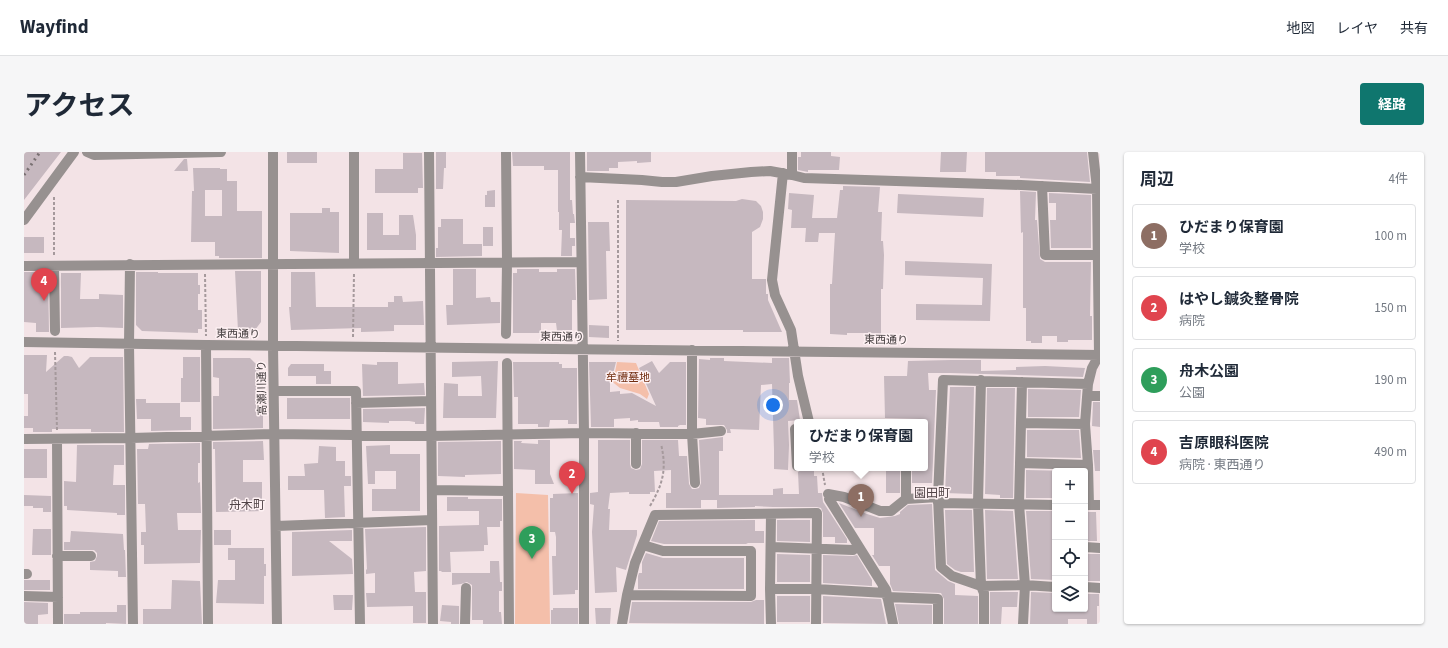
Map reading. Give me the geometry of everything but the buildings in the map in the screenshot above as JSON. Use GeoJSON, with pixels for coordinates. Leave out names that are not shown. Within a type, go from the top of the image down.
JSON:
{"type":"FeatureCollection","features":[{"type":"Feature","properties":{"kind":"street"},"geometry":{"type":"LineString","coordinates":[[24,220],[74,152]]}},
{"type":"Feature","properties":{"kind":"street"},"geometry":{"type":"LineString","coordinates":[[87,152],[94,155],[222,152]]}},
{"type":"Feature","properties":{"kind":"street","name":"高瀬川通り"},"geometry":{"type":"LineString","coordinates":[[273,152],[273,346],[277,624]]}},
{"type":"Feature","properties":{"kind":"street"},"geometry":{"type":"LineString","coordinates":[[354,152],[354,264]]}},
{"type":"Feature","properties":{"kind":"street"},"geometry":{"type":"LineString","coordinates":[[429,152],[433,624]]}},
{"type":"Feature","properties":{"kind":"street"},"geometry":{"type":"LineString","coordinates":[[506,152],[506,334]]}},
{"type":"Feature","properties":{"kind":"street"},"geometry":{"type":"LineString","coordinates":[[580,152],[584,433],[584,624]]}},
{"type":"Feature","properties":{"kind":"street"},"geometry":{"type":"LineString","coordinates":[[792,152],[772,280],[775,295],[791,330],[798,376],[808,419]]}},
{"type":"Feature","properties":{"kind":"street"},"geometry":{"type":"LineString","coordinates":[[1087,504],[1088,465],[1085,424],[1088,384],[1092,368],[1100,354],[1096,189],[1092,152]]}},
{"type":"Feature","properties":{"kind":"street"},"geometry":{"type":"LineString","coordinates":[[580,177],[676,182],[712,176],[770,171],[804,178],[1096,189]]}},
{"type":"Feature","properties":{"kind":"street"},"geometry":{"type":"LineString","coordinates":[[1042,186],[1045,255],[1098,255]]}},
{"type":"Feature","properties":{"kind":"street"},"geometry":{"type":"LineString","coordinates":[[24,266],[130,264],[205,265],[581,262]]}},
{"type":"Feature","properties":{"kind":"street"},"geometry":{"type":"LineString","coordinates":[[130,264],[129,344],[133,624]]}},
{"type":"Feature","properties":{"kind":"street"},"geometry":{"type":"LineString","coordinates":[[54,266],[55,331]]}},
{"type":"Feature","properties":{"kind":"street","name":"東西通り"},"geometry":{"type":"LineString","coordinates":[[24,342],[430,348],[1100,354]]}},
{"type":"Feature","properties":{"kind":"street"},"geometry":{"type":"LineString","coordinates":[[206,345],[208,624]]}},
{"type":"Feature","properties":{"kind":"street"},"geometry":{"type":"LineString","coordinates":[[692,350],[692,434],[695,483]]}},
{"type":"Feature","properties":{"kind":"street"},"geometry":{"type":"LineString","coordinates":[[507,363],[509,624]]}},
{"type":"Feature","properties":{"kind":"street"},"geometry":{"type":"LineString","coordinates":[[1052,587],[1025,585],[981,586],[952,576],[941,566],[938,500],[943,380],[1088,384]]}},
{"type":"Feature","properties":{"kind":"street"},"geometry":{"type":"LineString","coordinates":[[982,380],[978,504],[981,586],[984,593],[984,624]]}},
{"type":"Feature","properties":{"kind":"street"},"geometry":{"type":"LineString","coordinates":[[1022,382],[1019,504],[1025,585],[1023,624]]}},
{"type":"Feature","properties":{"kind":"street"},"geometry":{"type":"LineString","coordinates":[[274,391],[356,391],[360,624]]}},
{"type":"Feature","properties":{"kind":"street"},"geometry":{"type":"LineString","coordinates":[[1087,396],[1100,396]]}},
{"type":"Feature","properties":{"kind":"street"},"geometry":{"type":"LineString","coordinates":[[356,403],[431,401]]}},
{"type":"Feature","properties":{"kind":"street"},"geometry":{"type":"LineString","coordinates":[[1021,423],[1085,424]]}},
{"type":"Feature","properties":{"kind":"street"},"geometry":{"type":"LineString","coordinates":[[24,439],[274,434],[431,436],[584,433],[692,434],[721,431]]}},
{"type":"Feature","properties":{"kind":"street"},"geometry":{"type":"LineString","coordinates":[[636,433],[636,464]]}},
{"type":"Feature","properties":{"kind":"street"},"geometry":{"type":"LineString","coordinates":[[57,439],[58,624]]}},
{"type":"Feature","properties":{"kind":"street"},"geometry":{"type":"LineString","coordinates":[[1020,463],[1088,465]]}},
{"type":"Feature","properties":{"kind":"street"},"geometry":{"type":"LineString","coordinates":[[906,471],[906,498]]}},
{"type":"Feature","properties":{"kind":"street"},"geometry":{"type":"LineString","coordinates":[[432,490],[508,491]]}},
{"type":"Feature","properties":{"kind":"street"},"geometry":{"type":"LineString","coordinates":[[829,496],[844,496],[880,511],[891,511],[906,498],[978,504],[1052,504]]}},
{"type":"Feature","properties":{"kind":"street"},"geometry":{"type":"LineString","coordinates":[[829,496],[887,595],[893,624]]}},
{"type":"Feature","properties":{"kind":"street"},"geometry":{"type":"LineString","coordinates":[[1088,505],[1100,505]]}},
{"type":"Feature","properties":{"kind":"street"},"geometry":{"type":"LineString","coordinates":[[622,624],[635,563],[655,515],[817,513],[816,624]]}},
{"type":"Feature","properties":{"kind":"street"},"geometry":{"type":"LineString","coordinates":[[771,514],[771,624]]}},
{"type":"Feature","properties":{"kind":"street"},"geometry":{"type":"LineString","coordinates":[[276,526],[432,520]]}},
{"type":"Feature","properties":{"kind":"street"},"geometry":{"type":"LineString","coordinates":[[627,595],[751,596],[751,551],[663,551],[643,545]]}},
{"type":"Feature","properties":{"kind":"street"},"geometry":{"type":"LineString","coordinates":[[771,547],[853,550]]}},
{"type":"Feature","properties":{"kind":"street"},"geometry":{"type":"LineString","coordinates":[[1088,547],[1100,548]]}},
{"type":"Feature","properties":{"kind":"street"},"geometry":{"type":"LineString","coordinates":[[57,556],[91,556]]}},
{"type":"Feature","properties":{"kind":"street"},"geometry":{"type":"LineString","coordinates":[[1088,587],[1100,588]]}},
{"type":"Feature","properties":{"kind":"street"},"geometry":{"type":"LineString","coordinates":[[466,588],[466,624]]}},
{"type":"Feature","properties":{"kind":"street"},"geometry":{"type":"LineString","coordinates":[[770,589],[816,589],[938,599],[938,624]]}},
{"type":"Feature","properties":{"kind":"street"},"geometry":{"type":"LineString","coordinates":[[24,596],[58,597]]}},
{"type":"Feature","properties":{"kind":"path"},"geometry":{"type":"LineString","coordinates":[[54,191],[54,266]]}},
{"type":"Feature","properties":{"kind":"path"},"geometry":{"type":"LineString","coordinates":[[618,200],[618,350]]}},
{"type":"Feature","properties":{"kind":"path"},"geometry":{"type":"LineString","coordinates":[[353,347],[354,264]]}},
{"type":"Feature","properties":{"kind":"path"},"geometry":{"type":"LineString","coordinates":[[205,265],[206,345]]}},
{"type":"Feature","properties":{"kind":"path"},"geometry":{"type":"LineString","coordinates":[[55,352],[57,439]]}},
{"type":"Feature","properties":{"kind":"path"},"geometry":{"type":"LineString","coordinates":[[655,515],[649,508],[663,479],[664,458],[658,434]]}},
{"type":"Feature","properties":{"kind":"path"},"geometry":{"type":"LineString","coordinates":[[823,471],[829,496]]}},
{"type":"Feature","properties":{"kind":"green space","name":"牟禮墓地"},"geometry":{"type":"Polygon","coordinates":[[[617,362],[636,363],[649,394],[647,399],[640,394],[620,388],[610,380],[615,372],[617,362]]]}},
{"type":"Feature","properties":{"kind":"green space"},"geometry":{"type":"Polygon","coordinates":[[[516,493],[548,495],[550,624],[515,624],[516,493]]]}},
{"type":"Feature","properties":{"kind":"railway"},"geometry":{"type":"LineString","coordinates":[[24,175],[40,152]]}},
{"type":"Feature","properties":{"kind":"place","name":"吉原眼科医院"},"geometry":{"type":"Point","coordinates":[44,301]}},
{"type":"Feature","properties":{"kind":"place","name":"はやし鍼灸整骨院"},"geometry":{"type":"Point","coordinates":[572,494]}},
{"type":"Feature","properties":{"kind":"place","name":"ひだまり保育園"},"geometry":{"type":"Point","coordinates":[861,517]}},
{"type":"Feature","properties":{"kind":"place","name":"舟木公園"},"geometry":{"type":"Point","coordinates":[532,559]}},
{"type":"Feature","properties":{"kind":"district","name":"園田町"},"geometry":{"type":"Point","coordinates":[932,493]}},
{"type":"Feature","properties":{"kind":"district","name":"舟木町"},"geometry":{"type":"Point","coordinates":[247,505]}}]}
